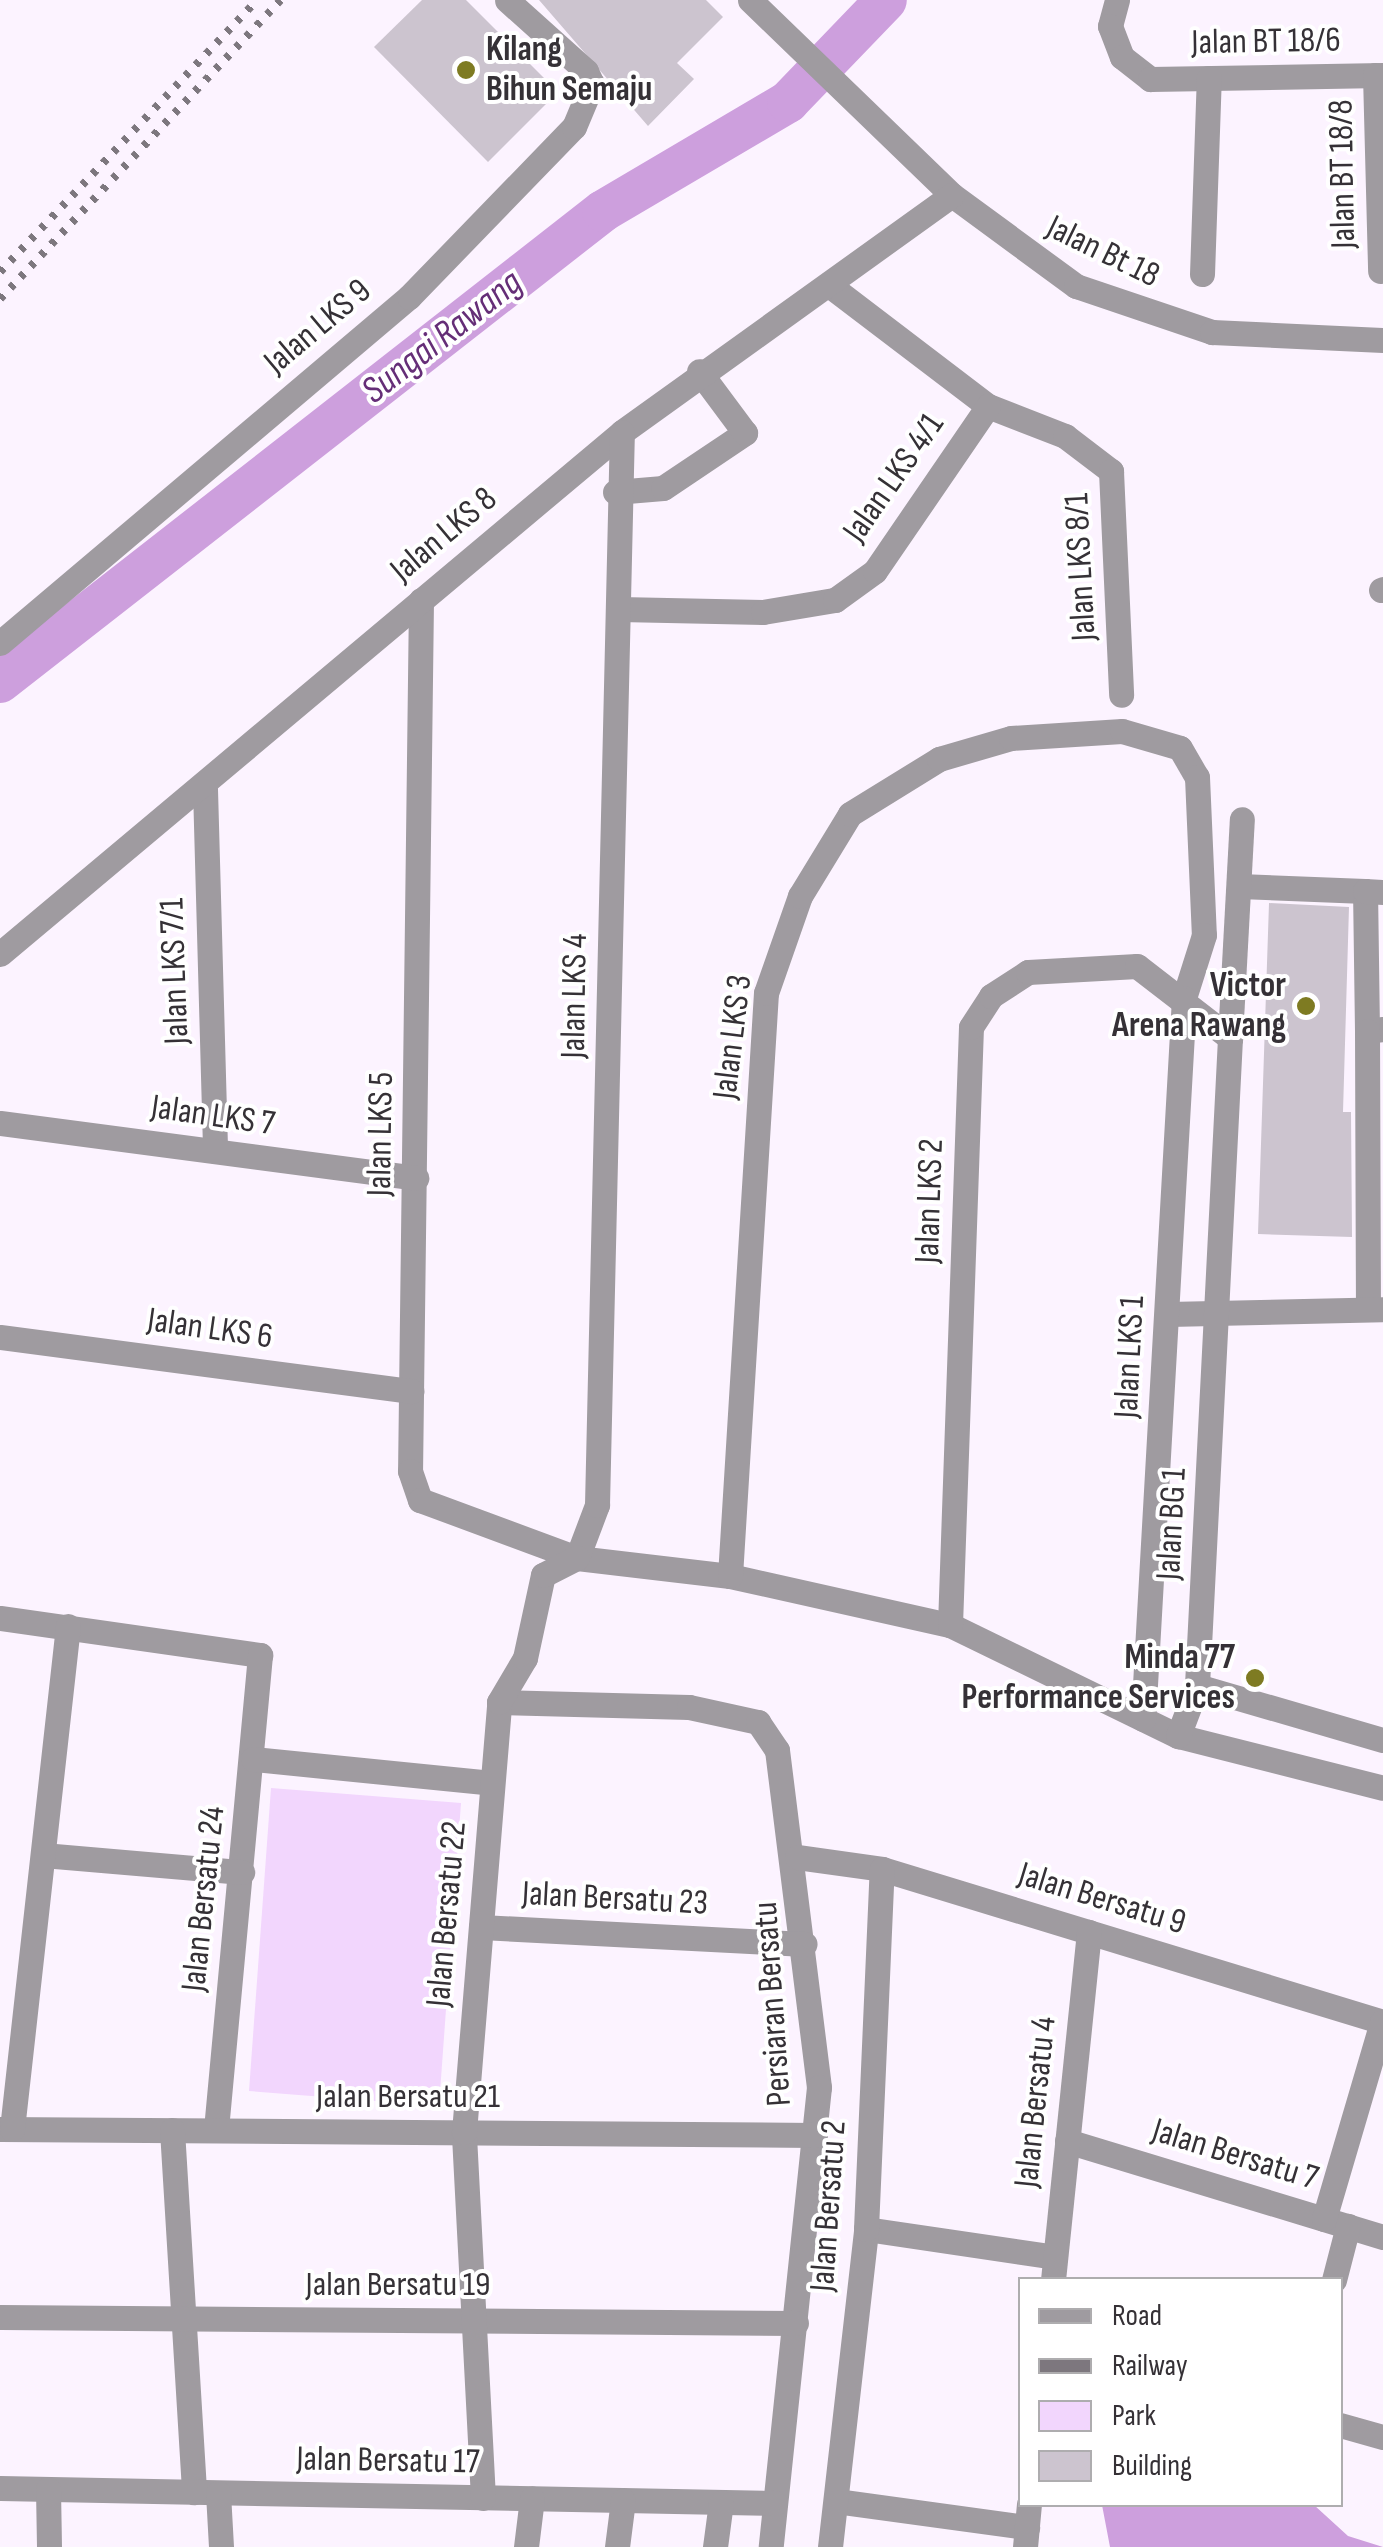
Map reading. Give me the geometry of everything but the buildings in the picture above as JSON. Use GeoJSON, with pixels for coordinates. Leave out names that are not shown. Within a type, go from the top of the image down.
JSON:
{"type":"FeatureCollection","features":[{"type":"Feature","properties":{"kind":"street","name":"Jalan LKS 9"},"geometry":{"type":"LineString","coordinates":[[0,644],[80,582],[410,297],[586,110],[586,71],[507,0]]}},
{"type":"Feature","properties":{"kind":"street","name":"Jalan Bt 18"},"geometry":{"type":"LineString","coordinates":[[750,0],[852,94],[952,195],[1076,286],[1146,314],[1212,332],[1383,340]]}},
{"type":"Feature","properties":{"kind":"street","name":"Jalan BT 18/6"},"geometry":{"type":"LineString","coordinates":[[1117,0],[1110,26],[1122,58],[1150,79],[1379,75]]}},
{"type":"Feature","properties":{"kind":"street","name":"Jalan BT 18/8"},"geometry":{"type":"LineString","coordinates":[[1379,75],[1380,271]]}},
{"type":"Feature","properties":{"kind":"street"},"geometry":{"type":"LineString","coordinates":[[1202,274],[1210,78]]}},
{"type":"Feature","properties":{"kind":"street","name":"Jalan LKS 8"},"geometry":{"type":"LineString","coordinates":[[0,954],[204,789],[420,600],[622,432],[699,371],[833,288],[952,195]]}},
{"type":"Feature","properties":{"kind":"street","name":"Jalan LKS 8/1"},"geometry":{"type":"LineString","coordinates":[[833,288],[988,406],[1065,436],[1111,471],[1121,695]]}},
{"type":"Feature","properties":{"kind":"street"},"geometry":{"type":"LineString","coordinates":[[615,492],[663,488],[745,434],[699,371]]}},
{"type":"Feature","properties":{"kind":"street","name":"Jalan LKS 4/1"},"geometry":{"type":"LineString","coordinates":[[619,609],[762,612],[835,600],[874,570],[988,406]]}},
{"type":"Feature","properties":{"kind":"street","name":"Jalan LKS 4"},"geometry":{"type":"LineString","coordinates":[[577,1558],[598,1505],[619,609],[615,492],[622,432]]}},
{"type":"Feature","properties":{"kind":"street","name":"Jalan LKS 5"},"geometry":{"type":"LineString","coordinates":[[420,600],[410,1471],[420,1500],[577,1558]]}},
{"type":"Feature","properties":{"kind":"street","name":"Jalan LKS 3"},"geometry":{"type":"LineString","coordinates":[[730,1576],[766,992],[800,896],[850,814],[938,758],[1012,738],[1122,731],[1180,748],[1197,777],[1204,936],[1184,998]]}},
{"type":"Feature","properties":{"kind":"street","name":"Jalan LKS 7/1"},"geometry":{"type":"LineString","coordinates":[[204,789],[215,1151]]}},
{"type":"Feature","properties":{"kind":"street","name":"Jalan BG 1"},"geometry":{"type":"LineString","coordinates":[[1178,1736],[1197,1686],[1220,1313],[1242,819]]}},
{"type":"Feature","properties":{"kind":"street"},"geometry":{"type":"LineString","coordinates":[[1168,1314],[1376,1309],[1374,892],[1238,886]]}},
{"type":"Feature","properties":{"kind":"street","name":"Jalan LKS 2"},"geometry":{"type":"LineString","coordinates":[[950,1625],[971,1027],[991,996],[1028,972],[1138,966],[1184,998],[1230,1038]]}},
{"type":"Feature","properties":{"kind":"street","name":"Jalan LKS 1"},"geometry":{"type":"LineString","coordinates":[[1143,1718],[1184,998]]}},
{"type":"Feature","properties":{"kind":"street","name":"Jalan LKS 7"},"geometry":{"type":"LineString","coordinates":[[0,1122],[416,1178]]}},
{"type":"Feature","properties":{"kind":"street","name":"Jalan LKS 6"},"geometry":{"type":"LineString","coordinates":[[0,1337],[411,1391]]}},
{"type":"Feature","properties":{"kind":"street"},"geometry":{"type":"LineString","coordinates":[[499,1702],[525,1658],[543,1575],[577,1558],[730,1576],[950,1625],[1178,1736],[1383,1788]]}},
{"type":"Feature","properties":{"kind":"street"},"geometry":{"type":"LineString","coordinates":[[0,1618],[68,1626],[6,2129]]}},
{"type":"Feature","properties":{"kind":"street","name":"Jalan Bersatu 24"},"geometry":{"type":"LineString","coordinates":[[68,1626],[237,1645],[260,1655],[262,1675],[216,2130]]}},
{"type":"Feature","properties":{"kind":"street"},"geometry":{"type":"LineString","coordinates":[[1197,1686],[1383,1740]]}},
{"type":"Feature","properties":{"kind":"street","name":"Jalan Bersatu 22"},"geometry":{"type":"LineString","coordinates":[[483,2498],[464,2132],[499,1702]]}},
{"type":"Feature","properties":{"kind":"street","name":"Persiaran Bersatu"},"geometry":{"type":"LineString","coordinates":[[499,1702],[689,1707],[758,1722],[777,1750],[797,1857],[806,1944],[815,2135],[770,2547]]}},
{"type":"Feature","properties":{"kind":"street"},"geometry":{"type":"LineString","coordinates":[[253,1759],[492,1783]]}},
{"type":"Feature","properties":{"kind":"street"},"geometry":{"type":"LineString","coordinates":[[42,1855],[242,1872]]}},
{"type":"Feature","properties":{"kind":"street","name":"Jalan Bersatu 9"},"geometry":{"type":"LineString","coordinates":[[797,1857],[882,1869],[1382,2022]]}},
{"type":"Feature","properties":{"kind":"street","name":"Jalan Bersatu 2"},"geometry":{"type":"LineString","coordinates":[[830,2547],[866,2229],[882,1869]]}},
{"type":"Feature","properties":{"kind":"street","name":"Jalan Bersatu 23"},"geometry":{"type":"LineString","coordinates":[[480,1927],[806,1944]]}},
{"type":"Feature","properties":{"kind":"street","name":"Jalan Bersatu 4"},"geometry":{"type":"LineString","coordinates":[[1054,2268],[1089,1932]]}},
{"type":"Feature","properties":{"kind":"street"},"geometry":{"type":"LineString","coordinates":[[1334,2277],[1336,2223],[1382,2022]]}},
{"type":"Feature","properties":{"kind":"street","name":"Jalan Bersatu 21"},"geometry":{"type":"LineString","coordinates":[[6,2129],[815,2135]]}},
{"type":"Feature","properties":{"kind":"street"},"geometry":{"type":"LineString","coordinates":[[172,2130],[181,2318],[206,2492],[221,2547]]}},
{"type":"Feature","properties":{"kind":"street","name":"Jalan Bersatu 7"},"geometry":{"type":"LineString","coordinates":[[1067,2141],[1383,2236]]}},
{"type":"Feature","properties":{"kind":"street"},"geometry":{"type":"LineString","coordinates":[[866,2229],[1054,2268]]}},
{"type":"Feature","properties":{"kind":"street","name":"Jalan Bersatu 19"},"geometry":{"type":"LineString","coordinates":[[0,2317],[796,2322]]}},
{"type":"Feature","properties":{"kind":"street"},"geometry":{"type":"LineString","coordinates":[[1343,2426],[1383,2437]]}},
{"type":"Feature","properties":{"kind":"street","name":"Jalan Bersatu 17"},"geometry":{"type":"LineString","coordinates":[[0,2488],[776,2503]]}},
{"type":"Feature","properties":{"kind":"street"},"geometry":{"type":"LineString","coordinates":[[48,2490],[49,2547]]}},
{"type":"Feature","properties":{"kind":"street"},"geometry":{"type":"LineString","coordinates":[[526,2547],[532,2498]]}},
{"type":"Feature","properties":{"kind":"street"},"geometry":{"type":"LineString","coordinates":[[617,2547],[623,2500]]}},
{"type":"Feature","properties":{"kind":"street"},"geometry":{"type":"LineString","coordinates":[[836,2501],[1027,2526]]}},
{"type":"Feature","properties":{"kind":"street"},"geometry":{"type":"LineString","coordinates":[[715,2547],[721,2502]]}},
{"type":"Feature","properties":{"kind":"green space"},"geometry":{"type":"Polygon","coordinates":[[[271,1788],[461,1803],[439,2106],[249,2091],[271,1788]]]}},
{"type":"Feature","properties":{"kind":"shaded area"},"geometry":{"type":"Polygon","coordinates":[[[1102,2507],[1316,2507],[1348,2536],[1383,2547],[1110,2547],[1102,2507]]]}},
{"type":"Feature","properties":{"kind":"waterway","name":"Sungai Rawang"},"geometry":{"type":"LineString","coordinates":[[0,682],[603,211],[788,102],[886,0]]}},
{"type":"Feature","properties":{"kind":"railway"},"geometry":{"type":"LineString","coordinates":[[0,272],[257,0]]}},
{"type":"Feature","properties":{"kind":"railway"},"geometry":{"type":"LineString","coordinates":[[0,299],[281,0]]}},
{"type":"Feature","properties":{"kind":"place","name":"Kilang Bihun Semaju"},"geometry":{"type":"Point","coordinates":[466,70]}},
{"type":"Feature","properties":{"kind":"place","name":"Victor Arena Rawang"},"geometry":{"type":"Point","coordinates":[1306,1006]}},
{"type":"Feature","properties":{"kind":"place","name":"Minda 77 Performance Services"},"geometry":{"type":"Point","coordinates":[1255,1678]}}]}
